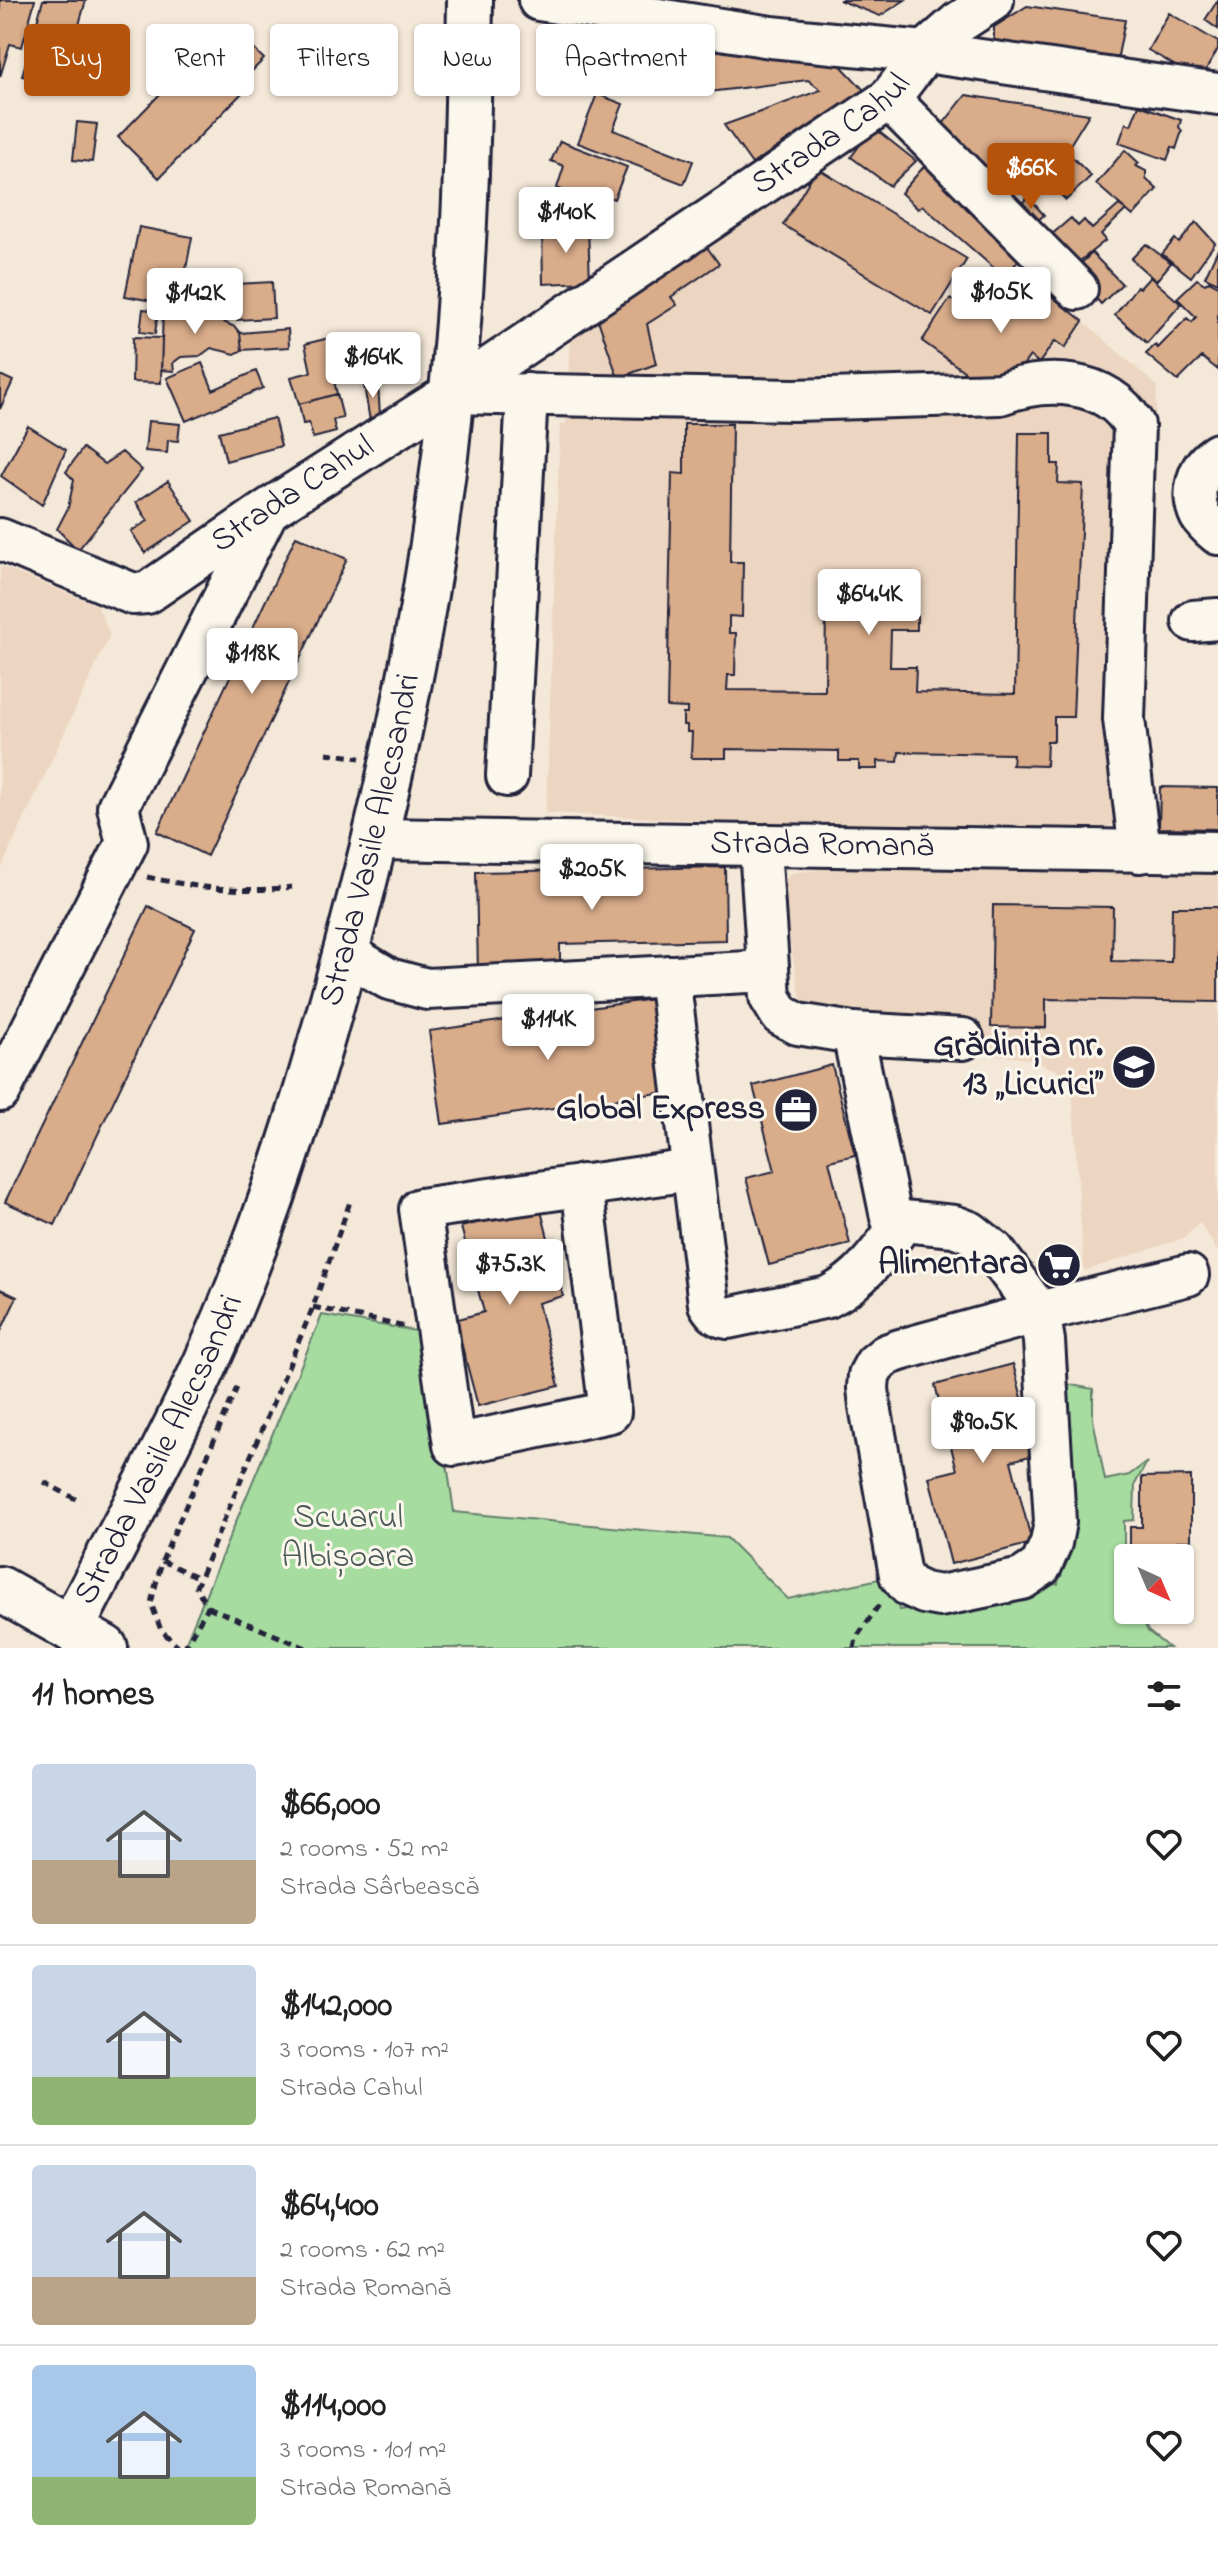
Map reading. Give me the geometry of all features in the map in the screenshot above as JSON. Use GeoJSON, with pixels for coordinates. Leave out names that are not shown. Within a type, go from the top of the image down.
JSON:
{"type":"FeatureCollection","features":[{"type":"Feature","properties":{"kind":"main road","name":"Strada Vasile Alecsandri"},"geometry":{"type":"LineString","coordinates":[[88,1639],[188,1400],[231,1307],[305,1098],[376,839],[417,647],[436,529],[452,393],[466,209],[470,0]]}},
{"type":"Feature","properties":{"kind":"main road"},"geometry":{"type":"LineString","coordinates":[[0,1589],[88,1639]]}},
{"type":"Feature","properties":{"kind":"street"},"geometry":{"type":"LineString","coordinates":[[539,0],[765,18],[925,52],[1218,94]]}},
{"type":"Feature","properties":{"kind":"street","name":"Strada Cahul"},"geometry":{"type":"LineString","coordinates":[[0,539],[133,594],[147,593],[268,510],[452,393],[889,99],[925,52],[958,23],[993,0]]}},
{"type":"Feature","properties":{"kind":"street"},"geometry":{"type":"LineString","coordinates":[[889,99],[1077,289]]}},
{"type":"Feature","properties":{"kind":"street"},"geometry":{"type":"LineString","coordinates":[[452,393],[794,400],[1000,394],[1020,386],[1049,383],[1083,387],[1126,410],[1134,425],[1124,719],[1140,852]]}},
{"type":"Feature","properties":{"kind":"street"},"geometry":{"type":"LineString","coordinates":[[507,776],[527,394]]}},
{"type":"Feature","properties":{"kind":"street"},"geometry":{"type":"LineString","coordinates":[[1218,454],[1199,473],[1195,495],[1201,517],[1218,534]]}},
{"type":"Feature","properties":{"kind":"street"},"geometry":{"type":"LineString","coordinates":[[0,1091],[127,843],[118,807],[268,510]]}},
{"type":"Feature","properties":{"kind":"street","name":"Strada Romană"},"geometry":{"type":"LineString","coordinates":[[376,839],[1218,852]]}},
{"type":"Feature","properties":{"kind":"street"},"geometry":{"type":"LineString","coordinates":[[760,847],[770,997],[781,1015],[798,1024],[853,1033],[963,1039]]}},
{"type":"Feature","properties":{"kind":"street"},"geometry":{"type":"LineString","coordinates":[[346,953],[389,979],[427,989],[767,971]]}},
{"type":"Feature","properties":{"kind":"street"},"geometry":{"type":"LineString","coordinates":[[669,976],[709,1304],[721,1317],[828,1297],[842,1290],[867,1269],[903,1221]]}},
{"type":"Feature","properties":{"kind":"street"},"geometry":{"type":"LineString","coordinates":[[853,1033],[891,1217],[954,1226],[970,1232],[994,1251],[1039,1312],[1044,1341],[1055,1522],[1051,1543],[1041,1566],[1022,1579],[940,1596],[909,1586],[900,1575],[870,1406],[869,1375],[875,1364],[886,1355],[1039,1312],[1188,1275]]}},
{"type":"Feature","properties":{"kind":"street"},"geometry":{"type":"LineString","coordinates":[[582,1185],[610,1412],[454,1445],[420,1209],[582,1185],[691,1170]]}},
{"type":"Feature","properties":{"kind":"path"},"geometry":{"type":"LineString","coordinates":[[115,866],[137,875],[194,887],[255,891],[292,887]]}},
{"type":"Feature","properties":{"kind":"path"},"geometry":{"type":"LineString","coordinates":[[306,1648],[208,1607],[196,1587],[313,1307],[351,1199]]}},
{"type":"Feature","properties":{"kind":"path"},"geometry":{"type":"LineString","coordinates":[[313,1307],[406,1327],[437,1323]]}},
{"type":"Feature","properties":{"kind":"path"},"geometry":{"type":"LineString","coordinates":[[44,1482],[81,1502]]}},
{"type":"Feature","properties":{"kind":"path"},"geometry":{"type":"LineString","coordinates":[[162,1561],[199,1578]]}},
{"type":"Feature","properties":{"kind":"path"},"geometry":{"type":"LineString","coordinates":[[854,1648],[856,1638],[900,1575]]}},
{"type":"Feature","properties":{"kind":"path"},"geometry":{"type":"LineString","coordinates":[[184,1648],[208,1607]]}},
{"type":"Feature","properties":{"kind":"shaded area"},"geometry":{"type":"Polygon","coordinates":[[[817,168],[967,259],[945,294],[950,299],[972,311],[985,291],[1006,304],[1083,321],[1157,386],[1147,594],[1120,803],[1112,824],[1102,832],[944,827],[933,835],[794,835],[783,824],[546,813],[560,424],[566,424],[570,335],[817,168]]]}},
{"type":"Feature","properties":{"kind":"shaded area"},"geometry":{"type":"Polygon","coordinates":[[[0,566],[97,605],[110,635],[0,871],[0,566]]]}},
{"type":"Feature","properties":{"kind":"shaded area","name":"Grădinița nr. 13 „Licurici”"},"geometry":{"type":"Polygon","coordinates":[[[910,863],[1218,865],[1218,1252],[1200,1223],[1184,1238],[1084,1271],[1071,1076],[1028,1059],[903,1043],[902,1025],[802,1004],[779,886],[791,873],[910,863]]]}},
{"type":"Feature","properties":{"kind":"green space","name":"Scuarul Albișoara"},"geometry":{"type":"Polygon","coordinates":[[[322,1315],[428,1333],[454,1512],[727,1538],[788,1599],[893,1576],[899,1610],[1058,1584],[1066,1384],[1093,1389],[1093,1419],[1105,1480],[1129,1475],[1147,1462],[1135,1484],[1134,1520],[1124,1521],[1124,1544],[1114,1544],[1114,1624],[1145,1624],[1148,1631],[1169,1648],[194,1648],[185,1644],[322,1315]]]}},
{"type":"Feature","properties":{"kind":"building"},"geometry":{"type":"Polygon","coordinates":[[[0,0],[35,0],[28,24],[24,24],[22,47],[10,44],[0,77],[0,0]]]}},
{"type":"Feature","properties":{"kind":"building"},"geometry":{"type":"Polygon","coordinates":[[[43,0],[86,0],[79,24],[36,24],[43,0]]]}},
{"type":"Feature","properties":{"kind":"building"},"geometry":{"type":"Polygon","coordinates":[[[839,0],[905,0],[880,16],[839,0]]]}},
{"type":"Feature","properties":{"kind":"building"},"geometry":{"type":"Polygon","coordinates":[[[1218,0],[1218,29],[1205,20],[1218,0]]]}},
{"type":"Feature","properties":{"kind":"building"},"geometry":{"type":"Polygon","coordinates":[[[1027,6],[1125,20],[1117,61],[994,43],[994,27],[1027,6]]]}},
{"type":"Feature","properties":{"kind":"building"},"geometry":{"type":"Polygon","coordinates":[[[1169,13],[1218,42],[1218,49],[1200,80],[1148,50],[1169,13]]]}},
{"type":"Feature","properties":{"kind":"building"},"geometry":{"type":"Polygon","coordinates":[[[715,40],[828,52],[864,90],[752,164],[724,125],[821,90],[808,80],[715,91],[715,40]]]}},
{"type":"Feature","properties":{"kind":"building"},"geometry":{"type":"Polygon","coordinates":[[[254,49],[264,59],[254,69],[254,49]]]}},
{"type":"Feature","properties":{"kind":"building"},"geometry":{"type":"Polygon","coordinates":[[[966,95],[1089,114],[1065,153],[1009,144],[1003,151],[1014,162],[989,186],[939,129],[966,95]]]}},
{"type":"Feature","properties":{"kind":"building"},"geometry":{"type":"Polygon","coordinates":[[[158,96],[239,96],[159,178],[118,137],[158,96]]]}},
{"type":"Feature","properties":{"kind":"building"},"geometry":{"type":"Polygon","coordinates":[[[596,96],[602,96],[623,104],[613,130],[693,161],[684,184],[578,143],[596,96]]]}},
{"type":"Feature","properties":{"kind":"building"},"geometry":{"type":"Polygon","coordinates":[[[1139,105],[1181,120],[1179,127],[1182,131],[1176,149],[1172,147],[1167,160],[1119,143],[1126,123],[1131,125],[1139,105]]]}},
{"type":"Feature","properties":{"kind":"building"},"geometry":{"type":"Polygon","coordinates":[[[77,122],[97,124],[92,162],[73,160],[77,122]]]}},
{"type":"Feature","properties":{"kind":"building"},"geometry":{"type":"Polygon","coordinates":[[[873,127],[916,161],[890,186],[851,157],[873,127]]]}},
{"type":"Feature","properties":{"kind":"building"},"geometry":{"type":"Polygon","coordinates":[[[560,141],[627,167],[614,199],[593,191],[588,202],[557,188],[564,166],[551,161],[560,141]]]}},
{"type":"Feature","properties":{"kind":"building"},"geometry":{"type":"Polygon","coordinates":[[[1125,150],[1139,163],[1136,166],[1146,171],[1146,179],[1157,189],[1133,216],[1096,184],[1125,150]]]}},
{"type":"Feature","properties":{"kind":"building"},"geometry":{"type":"Polygon","coordinates":[[[1068,153],[1091,176],[1066,200],[1043,177],[1068,153]]]}},
{"type":"Feature","properties":{"kind":"building"},"geometry":{"type":"Polygon","coordinates":[[[927,163],[1027,251],[1004,277],[922,205],[918,209],[901,193],[927,163]]]}},
{"type":"Feature","properties":{"kind":"building"},"geometry":{"type":"Polygon","coordinates":[[[817,168],[967,259],[932,315],[783,225],[817,168]]]}},
{"type":"Feature","properties":{"kind":"building"},"geometry":{"type":"Polygon","coordinates":[[[1028,197],[1044,215],[1034,224],[1018,207],[1028,197]]]}},
{"type":"Feature","properties":{"kind":"building"},"geometry":{"type":"Polygon","coordinates":[[[1119,205],[1126,210],[1101,234],[1106,240],[1070,269],[1044,241],[1071,218],[1078,226],[1084,220],[1092,229],[1119,205]]]}},
{"type":"Feature","properties":{"kind":"building"},"geometry":{"type":"Polygon","coordinates":[[[1196,222],[1215,243],[1191,277],[1162,254],[1175,239],[1179,243],[1196,222]]]}},
{"type":"Feature","properties":{"kind":"building"},"geometry":{"type":"Polygon","coordinates":[[[139,227],[192,237],[179,306],[125,296],[139,227]]]}},
{"type":"Feature","properties":{"kind":"building"},"geometry":{"type":"Polygon","coordinates":[[[588,227],[590,282],[543,284],[542,228],[588,227]]]}},
{"type":"Feature","properties":{"kind":"building"},"geometry":{"type":"Polygon","coordinates":[[[704,243],[719,264],[671,297],[677,305],[647,324],[656,364],[618,378],[596,314],[704,243]]]}},
{"type":"Feature","properties":{"kind":"building"},"geometry":{"type":"Polygon","coordinates":[[[1146,244],[1171,263],[1156,281],[1131,259],[1146,244]]]}},
{"type":"Feature","properties":{"kind":"building"},"geometry":{"type":"Polygon","coordinates":[[[1218,249],[1218,283],[1205,277],[1218,249]]]}},
{"type":"Feature","properties":{"kind":"building"},"geometry":{"type":"Polygon","coordinates":[[[1092,253],[1122,284],[1101,304],[1072,272],[1092,253]]]}},
{"type":"Feature","properties":{"kind":"building"},"geometry":{"type":"Polygon","coordinates":[[[1150,277],[1181,304],[1147,343],[1115,315],[1137,286],[1140,288],[1150,277]]]}},
{"type":"Feature","properties":{"kind":"building"},"geometry":{"type":"Polygon","coordinates":[[[1197,279],[1218,286],[1218,370],[1202,357],[1178,381],[1146,354],[1155,345],[1158,348],[1187,318],[1192,322],[1196,317],[1177,298],[1197,279]]]}},
{"type":"Feature","properties":{"kind":"building"},"geometry":{"type":"Polygon","coordinates":[[[272,282],[274,318],[237,320],[235,284],[272,282]]]}},
{"type":"Feature","properties":{"kind":"building"},"geometry":{"type":"Polygon","coordinates":[[[1041,288],[1083,321],[1065,348],[1055,341],[1039,363],[1030,356],[1015,376],[993,392],[922,341],[950,299],[972,312],[985,291],[1006,304],[1041,288]]]}},
{"type":"Feature","properties":{"kind":"building"},"geometry":{"type":"Polygon","coordinates":[[[143,309],[158,311],[155,334],[140,332],[143,309]]]}},
{"type":"Feature","properties":{"kind":"building"},"geometry":{"type":"Polygon","coordinates":[[[163,310],[201,312],[235,327],[240,333],[242,350],[235,354],[211,348],[200,356],[181,357],[173,363],[174,371],[161,370],[163,310]]]}},
{"type":"Feature","properties":{"kind":"building"},"geometry":{"type":"Polygon","coordinates":[[[288,329],[289,347],[242,350],[240,333],[288,329]]]}},
{"type":"Feature","properties":{"kind":"building"},"geometry":{"type":"Polygon","coordinates":[[[133,337],[162,338],[161,383],[132,382],[133,337]]]}},
{"type":"Feature","properties":{"kind":"building"},"geometry":{"type":"Polygon","coordinates":[[[333,337],[340,365],[331,367],[337,394],[299,404],[291,377],[311,372],[305,344],[333,337]]]}},
{"type":"Feature","properties":{"kind":"building"},"geometry":{"type":"Polygon","coordinates":[[[202,363],[213,390],[256,371],[263,388],[186,421],[167,378],[202,363]]]}},
{"type":"Feature","properties":{"kind":"building"},"geometry":{"type":"Polygon","coordinates":[[[0,375],[13,381],[0,409],[0,375]]]}},
{"type":"Feature","properties":{"kind":"building"},"geometry":{"type":"Polygon","coordinates":[[[378,382],[380,416],[370,421],[364,386],[378,382]]]}},
{"type":"Feature","properties":{"kind":"building"},"geometry":{"type":"Polygon","coordinates":[[[337,394],[343,418],[333,420],[336,432],[313,438],[309,423],[303,424],[299,404],[337,394]]]}},
{"type":"Feature","properties":{"kind":"building"},"geometry":{"type":"Polygon","coordinates":[[[274,418],[281,446],[226,461],[219,432],[274,418]]]}},
{"type":"Feature","properties":{"kind":"building"},"geometry":{"type":"Polygon","coordinates":[[[148,421],[180,424],[178,441],[168,440],[167,453],[145,451],[148,421]]]}},
{"type":"Feature","properties":{"kind":"building"},"geometry":{"type":"Polygon","coordinates":[[[684,424],[732,424],[730,562],[743,562],[742,617],[729,616],[729,633],[736,633],[735,675],[728,675],[727,690],[825,691],[826,602],[917,604],[917,630],[891,630],[890,667],[916,667],[915,692],[1015,694],[1019,433],[1052,433],[1052,464],[1059,464],[1058,483],[1083,484],[1073,717],[1054,717],[1054,741],[1047,741],[1046,766],[1012,765],[1013,754],[899,752],[898,762],[878,761],[878,769],[859,769],[859,761],[839,761],[839,751],[726,749],[726,758],[691,758],[692,732],[687,732],[687,725],[683,725],[683,714],[687,714],[687,708],[667,707],[672,473],[684,474],[684,424]]]}},
{"type":"Feature","properties":{"kind":"building"},"geometry":{"type":"Polygon","coordinates":[[[28,426],[66,450],[42,505],[1,476],[28,426]]]}},
{"type":"Feature","properties":{"kind":"building"},"geometry":{"type":"Polygon","coordinates":[[[83,448],[104,464],[122,452],[142,470],[78,550],[57,529],[68,508],[74,480],[66,472],[83,448]]]}},
{"type":"Feature","properties":{"kind":"building"},"geometry":{"type":"Polygon","coordinates":[[[168,481],[194,521],[145,553],[131,531],[148,521],[136,502],[168,481]]]}},
{"type":"Feature","properties":{"kind":"building"},"geometry":{"type":"Polygon","coordinates":[[[296,536],[347,559],[207,856],[157,832],[296,536]]]}},
{"type":"Feature","properties":{"kind":"building"},"geometry":{"type":"Polygon","coordinates":[[[1160,787],[1218,788],[1218,829],[1159,828],[1160,787]]]}},
{"type":"Feature","properties":{"kind":"building"},"geometry":{"type":"Polygon","coordinates":[[[725,867],[726,940],[560,944],[560,971],[478,973],[476,872],[725,867]]]}},
{"type":"Feature","properties":{"kind":"building"},"geometry":{"type":"Polygon","coordinates":[[[993,905],[1113,907],[1112,961],[1171,962],[1172,907],[1218,907],[1218,1002],[1046,999],[1046,1028],[991,1027],[993,905]]]}},
{"type":"Feature","properties":{"kind":"building"},"geometry":{"type":"Polygon","coordinates":[[[148,906],[195,929],[55,1225],[5,1202],[148,906]]]}},
{"type":"Feature","properties":{"kind":"building"},"geometry":{"type":"Polygon","coordinates":[[[653,999],[666,1092],[442,1124],[429,1031],[653,999]]]}},
{"type":"Feature","properties":{"kind":"building"},"geometry":{"type":"Polygon","coordinates":[[[832,1065],[855,1155],[829,1161],[850,1244],[769,1265],[746,1178],[775,1171],[753,1086],[832,1065]]]}},
{"type":"Feature","properties":{"kind":"building"},"geometry":{"type":"Polygon","coordinates":[[[540,1207],[563,1296],[538,1303],[559,1386],[478,1406],[455,1320],[484,1312],[461,1227],[540,1207]]]}},
{"type":"Feature","properties":{"kind":"building"},"geometry":{"type":"Polygon","coordinates":[[[0,1289],[17,1297],[0,1333],[0,1289]]]}},
{"type":"Feature","properties":{"kind":"building"},"geometry":{"type":"Polygon","coordinates":[[[1013,1364],[1037,1454],[1011,1461],[1032,1543],[951,1564],[929,1477],[957,1470],[935,1385],[1013,1364]]]}},
{"type":"Feature","properties":{"kind":"building"},"geometry":{"type":"Polygon","coordinates":[[[1191,1476],[1191,1541],[1130,1544],[1130,1527],[1142,1527],[1142,1477],[1191,1476]]]}},
{"type":"Feature","properties":{"kind":"place","name":"Grădinița nr. 13 „Licurici”"},"geometry":{"type":"Point","coordinates":[1134,1067]}},
{"type":"Feature","properties":{"kind":"place","name":"Global Express"},"geometry":{"type":"Point","coordinates":[796,1110]}},
{"type":"Feature","properties":{"kind":"place","name":"Alimentara"},"geometry":{"type":"Point","coordinates":[1059,1265]}}]}
